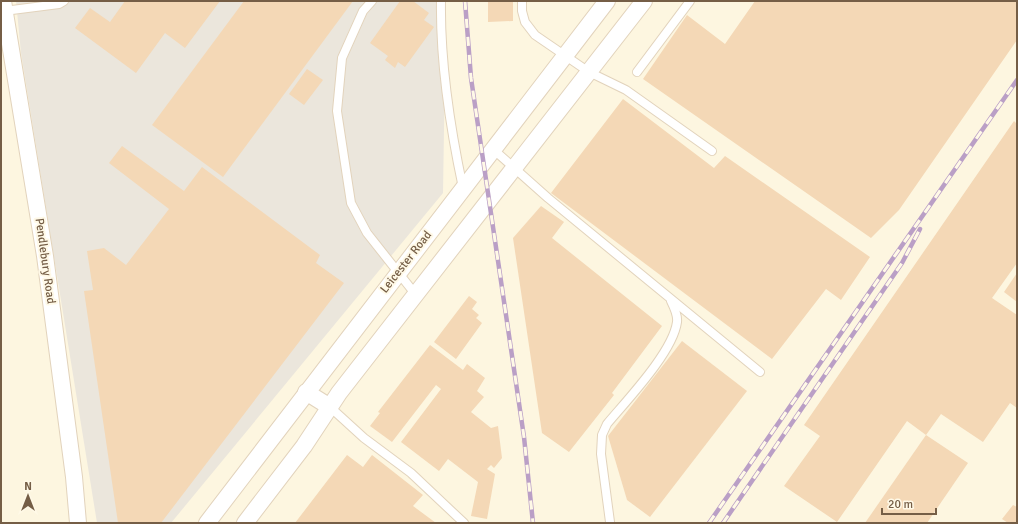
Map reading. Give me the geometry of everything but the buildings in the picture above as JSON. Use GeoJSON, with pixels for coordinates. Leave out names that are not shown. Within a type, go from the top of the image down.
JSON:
{"type":"FeatureCollection","features":[{"type":"Feature","properties":{"kind":"street","name":"Leicester Road"},"geometry":{"type":"LineString","coordinates":[[207,523],[607,1]]}},
{"type":"Feature","properties":{"kind":"street"},"geometry":{"type":"LineString","coordinates":[[245,523],[304,446],[330,407],[644,1]]}},
{"type":"Feature","properties":{"kind":"street","name":"Pendlebury Road"},"geometry":{"type":"LineString","coordinates":[[3,6],[45,256],[74,477],[78,523]]}},
{"type":"Feature","properties":{"kind":"street"},"geometry":{"type":"LineString","coordinates":[[306,392],[330,407]]}},
{"type":"Feature","properties":{"kind":"lane"},"geometry":{"type":"LineString","coordinates":[[3,6],[59,4],[64,1]]}},
{"type":"Feature","properties":{"kind":"lane"},"geometry":{"type":"LineString","coordinates":[[372,1],[363,11],[342,58],[337,111],[351,203],[366,233],[416,295]]}},
{"type":"Feature","properties":{"kind":"lane"},"geometry":{"type":"LineString","coordinates":[[441,1],[441,26],[449,119],[463,189]]}},
{"type":"Feature","properties":{"kind":"lane"},"geometry":{"type":"LineString","coordinates":[[522,1],[522,11],[525,22],[535,35],[589,72],[626,90],[712,151]]}},
{"type":"Feature","properties":{"kind":"lane"},"geometry":{"type":"LineString","coordinates":[[637,72],[690,1]]}},
{"type":"Feature","properties":{"kind":"lane"},"geometry":{"type":"LineString","coordinates":[[494,150],[548,198],[760,372]]}},
{"type":"Feature","properties":{"kind":"lane"},"geometry":{"type":"LineString","coordinates":[[610,522],[601,454],[602,435],[607,424],[656,364],[670,343],[677,320],[670,298]]}},
{"type":"Feature","properties":{"kind":"lane"},"geometry":{"type":"LineString","coordinates":[[330,407],[364,438],[411,473],[464,523]]}},
{"type":"Feature","properties":{"kind":"shaded area"},"geometry":{"type":"Polygon","coordinates":[[[16,1],[446,1],[443,193],[171,523],[97,523],[21,53],[16,1]]]}},
{"type":"Feature","properties":{"kind":"railway"},"geometry":{"type":"LineString","coordinates":[[465,1],[471,78],[524,437],[533,523]]}},
{"type":"Feature","properties":{"kind":"railway"},"geometry":{"type":"LineString","coordinates":[[709,523],[1017,80]]}},
{"type":"Feature","properties":{"kind":"railway"},"geometry":{"type":"LineString","coordinates":[[723,523],[902,263],[920,229]]}}]}
